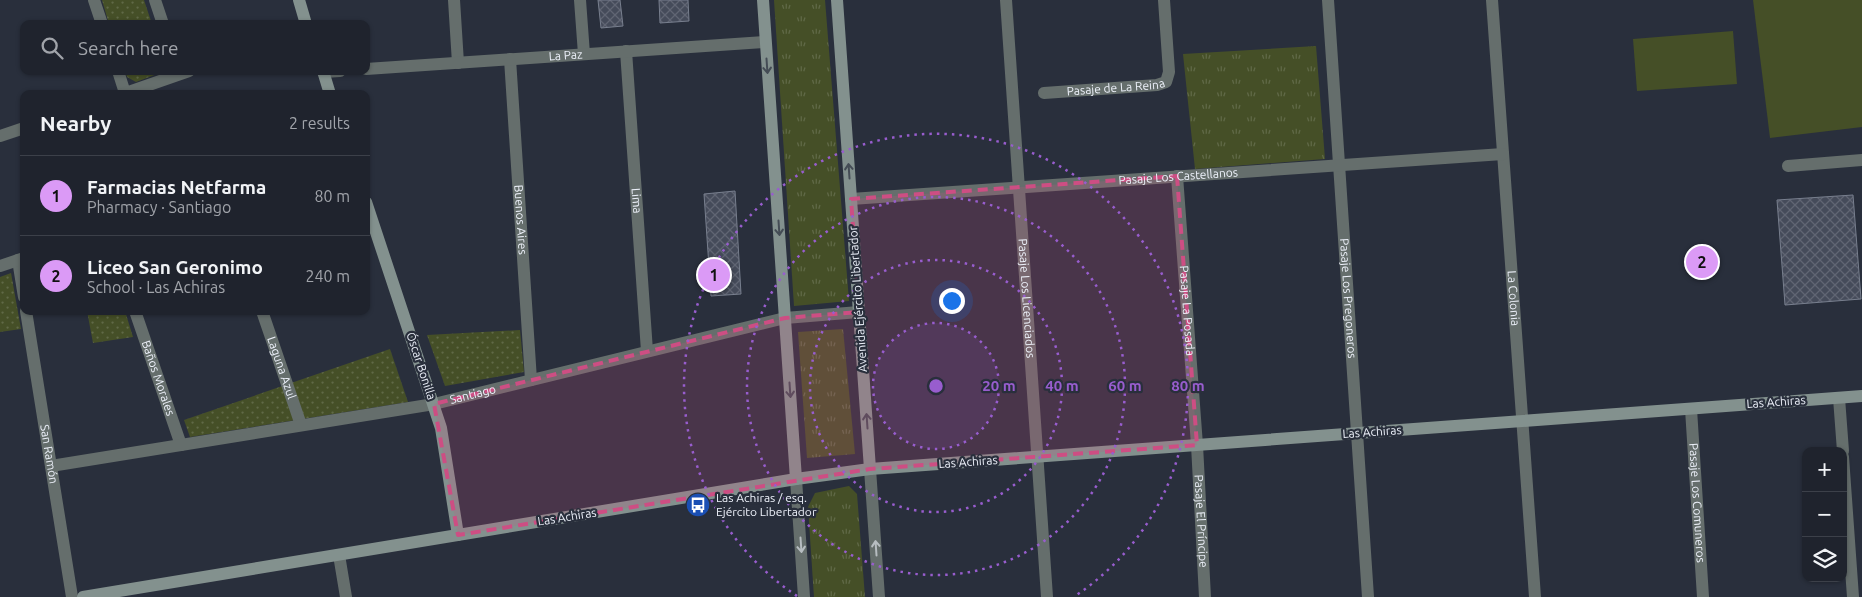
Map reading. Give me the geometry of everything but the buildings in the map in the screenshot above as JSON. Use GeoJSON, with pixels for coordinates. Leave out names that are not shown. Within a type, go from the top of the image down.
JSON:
{"type":"FeatureCollection","features":[{"type":"Feature","properties":{"kind":"street"},"geometry":{"type":"LineString","coordinates":[[94,0],[101,20]]}},
{"type":"Feature","properties":{"kind":"street"},"geometry":{"type":"LineString","coordinates":[[155,0],[161,20]]}},
{"type":"Feature","properties":{"kind":"street"},"geometry":{"type":"LineString","coordinates":[[298,0],[305,20]]}},
{"type":"Feature","properties":{"kind":"street"},"geometry":{"type":"LineString","coordinates":[[454,0],[458,63]]}},
{"type":"Feature","properties":{"kind":"street"},"geometry":{"type":"LineString","coordinates":[[580,0],[584,54]]}},
{"type":"Feature","properties":{"kind":"street"},"geometry":{"type":"LineString","coordinates":[[763,0],[804,597]]}},
{"type":"Feature","properties":{"kind":"street","name":"Avenida Ejército Libertador"},"geometry":{"type":"LineString","coordinates":[[837,0],[879,597]]}},
{"type":"Feature","properties":{"kind":"street","name":"Pasaje Los Licenciados"},"geometry":{"type":"LineString","coordinates":[[1006,0],[1046,597]]}},
{"type":"Feature","properties":{"kind":"street","name":"Pasaje de La Reina"},"geometry":{"type":"LineString","coordinates":[[1044,93],[1162,85],[1168,77],[1164,0]]}},
{"type":"Feature","properties":{"kind":"street","name":"Pasaje Los Pregoneros"},"geometry":{"type":"LineString","coordinates":[[1328,0],[1368,597]]}},
{"type":"Feature","properties":{"kind":"street","name":"La Colonia"},"geometry":{"type":"LineString","coordinates":[[1492,0],[1535,597]]}},
{"type":"Feature","properties":{"kind":"street","name":"La Paz"},"geometry":{"type":"LineString","coordinates":[[370,69],[766,42]]}},
{"type":"Feature","properties":{"kind":"street","name":"Lima"},"geometry":{"type":"LineString","coordinates":[[626,52],[647,351]]}},
{"type":"Feature","properties":{"kind":"street","name":"Buenos Aires"},"geometry":{"type":"LineString","coordinates":[[510,60],[531,380]]}},
{"type":"Feature","properties":{"kind":"street"},"geometry":{"type":"LineString","coordinates":[[119,75],[123,90]]}},
{"type":"Feature","properties":{"kind":"street"},"geometry":{"type":"LineString","coordinates":[[132,90],[174,75]]}},
{"type":"Feature","properties":{"kind":"street"},"geometry":{"type":"LineString","coordinates":[[324,75],[329,90]]}},
{"type":"Feature","properties":{"kind":"street"},"geometry":{"type":"LineString","coordinates":[[0,136],[20,129]]}},
{"type":"Feature","properties":{"kind":"street","name":"Pasaje Los Castellanos"},"geometry":{"type":"LineString","coordinates":[[851,199],[1503,154]]}},
{"type":"Feature","properties":{"kind":"street"},"geometry":{"type":"LineString","coordinates":[[1788,166],[1862,160]]}},
{"type":"Feature","properties":{"kind":"street","name":"Pasaje La Posada"},"geometry":{"type":"LineString","coordinates":[[1177,176],[1197,445]]}},
{"type":"Feature","properties":{"kind":"street","name":"Óscar Bonilla"},"geometry":{"type":"LineString","coordinates":[[370,214],[441,428],[458,535]]}},
{"type":"Feature","properties":{"kind":"street"},"geometry":{"type":"LineString","coordinates":[[0,266],[20,259]]}},
{"type":"Feature","properties":{"kind":"street","name":"Santiago"},"geometry":{"type":"LineString","coordinates":[[51,466],[434,404],[785,318],[859,312]]}},
{"type":"Feature","properties":{"kind":"street","name":"San Ramón"},"geometry":{"type":"LineString","coordinates":[[27,315],[72,597]]}},
{"type":"Feature","properties":{"kind":"street","name":"Baños Morales"},"geometry":{"type":"LineString","coordinates":[[136,315],[181,445]]}},
{"type":"Feature","properties":{"kind":"street","name":"Laguna Azul"},"geometry":{"type":"LineString","coordinates":[[263,315],[301,426]]}},
{"type":"Feature","properties":{"kind":"street","name":"Las Achiras"},"geometry":{"type":"LineString","coordinates":[[83,597],[796,479],[870,469],[1862,396]]}},
{"type":"Feature","properties":{"kind":"street"},"geometry":{"type":"LineString","coordinates":[[1839,398],[1843,447]]}},
{"type":"Feature","properties":{"kind":"street","name":"Pasaje Los Comuneros"},"geometry":{"type":"LineString","coordinates":[[1691,409],[1703,597]]}},
{"type":"Feature","properties":{"kind":"street","name":"Pasaje El Príncipe"},"geometry":{"type":"LineString","coordinates":[[1197,445],[1205,597]]}},
{"type":"Feature","properties":{"kind":"street"},"geometry":{"type":"LineString","coordinates":[[1846,492],[1853,597]]}},
{"type":"Feature","properties":{"kind":"street"},"geometry":{"type":"LineString","coordinates":[[339,555],[346,597]]}},
{"type":"Feature","properties":{"kind":"highlighted area"},"geometry":{"type":"Polygon","coordinates":[[[1177,176],[1197,445],[870,469],[458,535],[434,404],[785,318],[859,312],[851,199],[1177,176]]]}},
{"type":"Feature","properties":{"kind":"green space"},"geometry":{"type":"Polygon","coordinates":[[[102,0],[144,0],[151,20],[108,20],[102,0]]]}},
{"type":"Feature","properties":{"kind":"green space"},"geometry":{"type":"Polygon","coordinates":[[[774,0],[825,0],[849,301],[794,306],[774,0]]]}},
{"type":"Feature","properties":{"kind":"green space"},"geometry":{"type":"Polygon","coordinates":[[[1753,0],[1862,0],[1862,127],[1770,138],[1753,0]]]}},
{"type":"Feature","properties":{"kind":"green space"},"geometry":{"type":"Polygon","coordinates":[[[1733,31],[1737,84],[1637,91],[1633,39],[1733,31]]]}},
{"type":"Feature","properties":{"kind":"green space"},"geometry":{"type":"Polygon","coordinates":[[[1316,46],[1325,159],[1195,169],[1183,54],[1316,46]]]}},
{"type":"Feature","properties":{"kind":"green space"},"geometry":{"type":"Polygon","coordinates":[[[126,75],[154,75],[136,82],[126,75]]]}},
{"type":"Feature","properties":{"kind":"green space"},"geometry":{"type":"Polygon","coordinates":[[[11,273],[21,329],[0,332],[0,277],[11,273]]]}},
{"type":"Feature","properties":{"kind":"green space"},"geometry":{"type":"Polygon","coordinates":[[[88,315],[126,315],[133,337],[93,343],[88,315]]]}},
{"type":"Feature","properties":{"kind":"green space"},"geometry":{"type":"Polygon","coordinates":[[[843,329],[855,454],[807,458],[798,332],[843,329]]]}},
{"type":"Feature","properties":{"kind":"green space"},"geometry":{"type":"Polygon","coordinates":[[[520,330],[524,372],[445,386],[427,335],[520,330]]]}},
{"type":"Feature","properties":{"kind":"green space"},"geometry":{"type":"Polygon","coordinates":[[[390,349],[408,402],[190,437],[184,420],[390,349]]]}},
{"type":"Feature","properties":{"kind":"green space"},"geometry":{"type":"Polygon","coordinates":[[[849,486],[857,494],[865,597],[814,597],[808,507],[815,493],[849,486]]]}},
{"type":"Feature","properties":{"kind":"place","name":"Liceo San Geronimo"},"geometry":{"type":"Point","coordinates":[1702,262]}},
{"type":"Feature","properties":{"kind":"place","name":"Farmacias Netfarma"},"geometry":{"type":"Point","coordinates":[714,275]}},
{"type":"Feature","properties":{"kind":"place","name":"Las Achiras / esq. Ejército Libertador"},"geometry":{"type":"Point","coordinates":[698,505]}}]}
